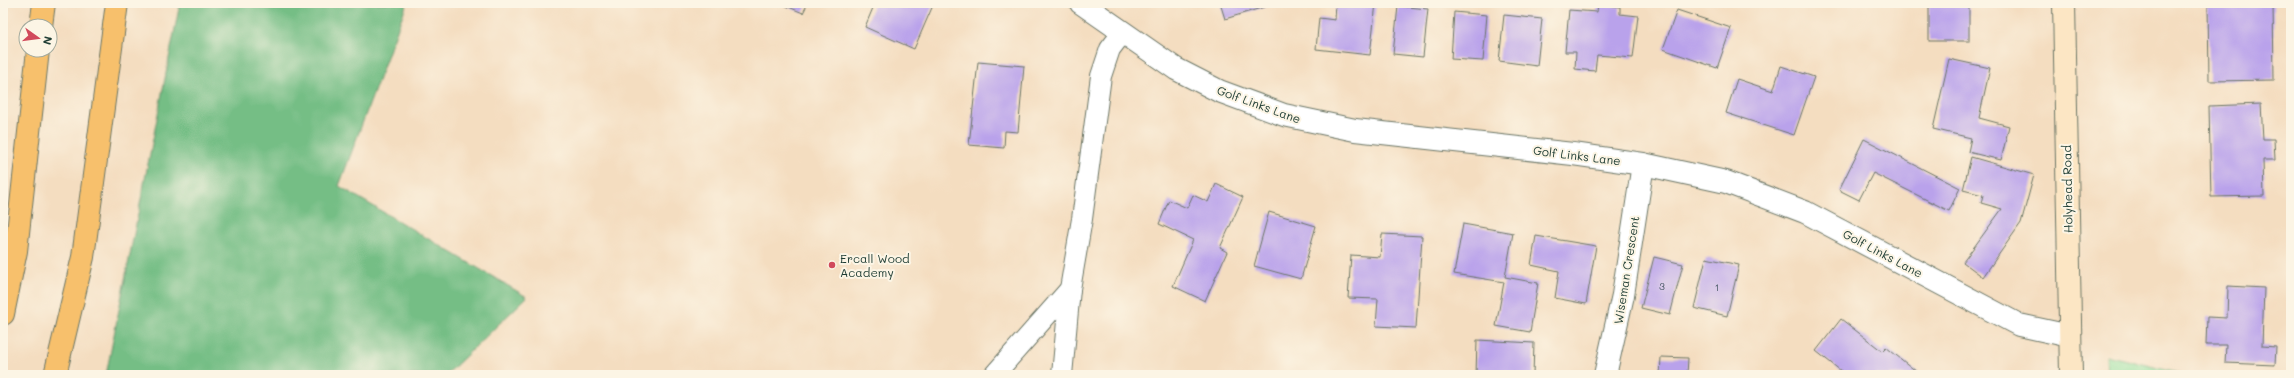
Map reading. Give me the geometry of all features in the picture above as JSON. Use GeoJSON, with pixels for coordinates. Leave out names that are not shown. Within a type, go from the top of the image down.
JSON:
{"type":"FeatureCollection","features":[{"type":"Feature","properties":{"kind":"highway"},"geometry":{"type":"LineString","coordinates":[[42,18],[44,3]]}},
{"type":"Feature","properties":{"kind":"highway"},"geometry":{"type":"LineString","coordinates":[[55,375],[83,257],[118,3]]}},
{"type":"Feature","properties":{"kind":"highway"},"geometry":{"type":"LineString","coordinates":[[3,314],[16,251],[37,58]]}},
{"type":"Feature","properties":{"kind":"main road","name":"Holyhead Road"},"geometry":{"type":"LineString","coordinates":[[2064,3],[2071,375]]}},
{"type":"Feature","properties":{"kind":"street","name":"Golf Links Lane"},"geometry":{"type":"LineString","coordinates":[[1090,6],[1123,32],[1176,69],[1219,91],[1284,115],[1310,122],[1355,130],[1573,154],[1643,164],[1726,182],[1788,204],[2019,326],[2070,336]]}},
{"type":"Feature","properties":{"kind":"street","name":"Wiseman Crescent"},"geometry":{"type":"LineString","coordinates":[[1605,375],[1623,295],[1643,164]]}},
{"type":"Feature","properties":{"kind":"lane"},"geometry":{"type":"LineString","coordinates":[[1062,375],[1070,289],[1082,219],[1101,76],[1110,49],[1123,32]]}},
{"type":"Feature","properties":{"kind":"lane"},"geometry":{"type":"LineString","coordinates":[[994,375],[1070,289]]}},
{"type":"Feature","properties":{"kind":"green space"},"geometry":{"type":"Polygon","coordinates":[[[180,3],[407,3],[339,186],[527,297],[446,375],[106,375],[180,3]]]}},
{"type":"Feature","properties":{"kind":"green space"},"geometry":{"type":"Polygon","coordinates":[[[2106,355],[2186,375],[2107,375],[2106,355]]]}},
{"type":"Feature","properties":{"kind":"building"},"geometry":{"type":"Polygon","coordinates":[[[779,3],[808,3],[803,13],[779,3]]]}},
{"type":"Feature","properties":{"kind":"building"},"geometry":{"type":"Polygon","coordinates":[[[875,3],[934,3],[914,49],[865,27],[875,3]]]}},
{"type":"Feature","properties":{"kind":"building"},"geometry":{"type":"Polygon","coordinates":[[[1220,3],[1271,3],[1271,5],[1225,19],[1220,3]]]}},
{"type":"Feature","properties":{"kind":"building"},"geometry":{"type":"Polygon","coordinates":[[[1336,3],[1376,3],[1370,55],[1316,49],[1319,18],[1335,20],[1336,3]]]}},
{"type":"Feature","properties":{"kind":"building"},"geometry":{"type":"Polygon","coordinates":[[[1929,3],[1969,3],[1969,41],[1929,41],[1929,3]]]}},
{"type":"Feature","properties":{"kind":"building"},"geometry":{"type":"Polygon","coordinates":[[[2208,3],[2273,3],[2274,80],[2209,81],[2208,3]]]}},
{"type":"Feature","properties":{"kind":"building"},"geometry":{"type":"Polygon","coordinates":[[[1598,4],[1620,7],[1620,14],[1638,16],[1633,58],[1597,55],[1595,71],[1575,69],[1576,52],[1565,52],[1569,10],[1597,12],[1598,4]]]}},
{"type":"Feature","properties":{"kind":"building"},"geometry":{"type":"Polygon","coordinates":[[[1398,6],[1428,9],[1423,57],[1393,54],[1398,6]]]}},
{"type":"Feature","properties":{"kind":"building"},"geometry":{"type":"Polygon","coordinates":[[[1677,10],[1731,28],[1717,68],[1663,49],[1677,10]]]}},
{"type":"Feature","properties":{"kind":"building"},"geometry":{"type":"Polygon","coordinates":[[[1454,12],[1487,15],[1483,61],[1451,59],[1454,12]]]}},
{"type":"Feature","properties":{"kind":"building"},"geometry":{"type":"Polygon","coordinates":[[[1504,15],[1542,19],[1537,66],[1499,61],[1504,15]]]}},
{"type":"Feature","properties":{"kind":"building"},"geometry":{"type":"Polygon","coordinates":[[[1949,59],[1990,68],[1979,118],[2009,126],[2001,160],[1968,152],[1971,138],[1933,129],[1949,59]]]}},
{"type":"Feature","properties":{"kind":"building"},"geometry":{"type":"Polygon","coordinates":[[[978,62],[1024,66],[1018,132],[1005,131],[1004,148],[969,145],[978,62]]]}},
{"type":"Feature","properties":{"kind":"building"},"geometry":{"type":"Polygon","coordinates":[[[1781,66],[1814,77],[1794,135],[1726,113],[1737,79],[1773,91],[1781,66]]]}},
{"type":"Feature","properties":{"kind":"building"},"geometry":{"type":"Polygon","coordinates":[[[2261,104],[2263,139],[2274,139],[2275,160],[2263,160],[2264,196],[2211,197],[2209,106],[2261,104]]]}},
{"type":"Feature","properties":{"kind":"building"},"geometry":{"type":"Polygon","coordinates":[[[1864,139],[1960,188],[1949,211],[1873,173],[1859,200],[1839,190],[1864,139]]]}},
{"type":"Feature","properties":{"kind":"building"},"geometry":{"type":"Polygon","coordinates":[[[1971,157],[2034,175],[2021,223],[1983,277],[1963,262],[2002,209],[1981,203],[1983,195],[1963,190],[1971,157]]]}},
{"type":"Feature","properties":{"kind":"building"},"geometry":{"type":"Polygon","coordinates":[[[1216,184],[1243,197],[1220,248],[1227,252],[1205,301],[1173,286],[1193,240],[1159,224],[1169,200],[1187,208],[1193,195],[1208,202],[1216,184]]]}},
{"type":"Feature","properties":{"kind":"building"},"geometry":{"type":"Polygon","coordinates":[[[1269,212],[1316,226],[1301,279],[1254,266],[1269,212]]]}},
{"type":"Feature","properties":{"kind":"building"},"geometry":{"type":"Polygon","coordinates":[[[1463,224],[1513,233],[1505,277],[1538,283],[1530,332],[1496,326],[1504,282],[1454,274],[1463,224]]]}},
{"type":"Feature","properties":{"kind":"building"},"geometry":{"type":"Polygon","coordinates":[[[1382,234],[1422,236],[1416,328],[1376,326],[1378,299],[1348,298],[1351,255],[1380,257],[1382,234]]]}},
{"type":"Feature","properties":{"kind":"building"},"geometry":{"type":"Polygon","coordinates":[[[1536,236],[1596,246],[1586,304],[1555,298],[1559,271],[1531,265],[1536,236]]]}},
{"type":"Feature","properties":{"kind":"building"},"geometry":{"type":"Polygon","coordinates":[[[1654,257],[1683,264],[1670,315],[1641,308],[1654,257]]]}},
{"type":"Feature","properties":{"kind":"building"},"geometry":{"type":"Polygon","coordinates":[[[1706,258],[1739,265],[1727,316],[1694,308],[1706,258]]]}},
{"type":"Feature","properties":{"kind":"building"},"geometry":{"type":"Polygon","coordinates":[[[2228,286],[2264,288],[2262,346],[2276,347],[2275,365],[2225,363],[2226,345],[2206,345],[2207,317],[2227,318],[2228,286]]]}},
{"type":"Feature","properties":{"kind":"building"},"geometry":{"type":"Polygon","coordinates":[[[1841,319],[1882,351],[1886,347],[1917,372],[1914,375],[1846,375],[1816,351],[1841,319]]]}},
{"type":"Feature","properties":{"kind":"building"},"geometry":{"type":"Polygon","coordinates":[[[1477,340],[1534,343],[1533,375],[1476,375],[1477,340]]]}},
{"type":"Feature","properties":{"kind":"building"},"geometry":{"type":"Polygon","coordinates":[[[1661,357],[1688,358],[1687,375],[1660,375],[1661,357]]]}},
{"type":"Feature","properties":{"kind":"place","name":"Ercall Wood Academy"},"geometry":{"type":"Point","coordinates":[832,265]}}]}
